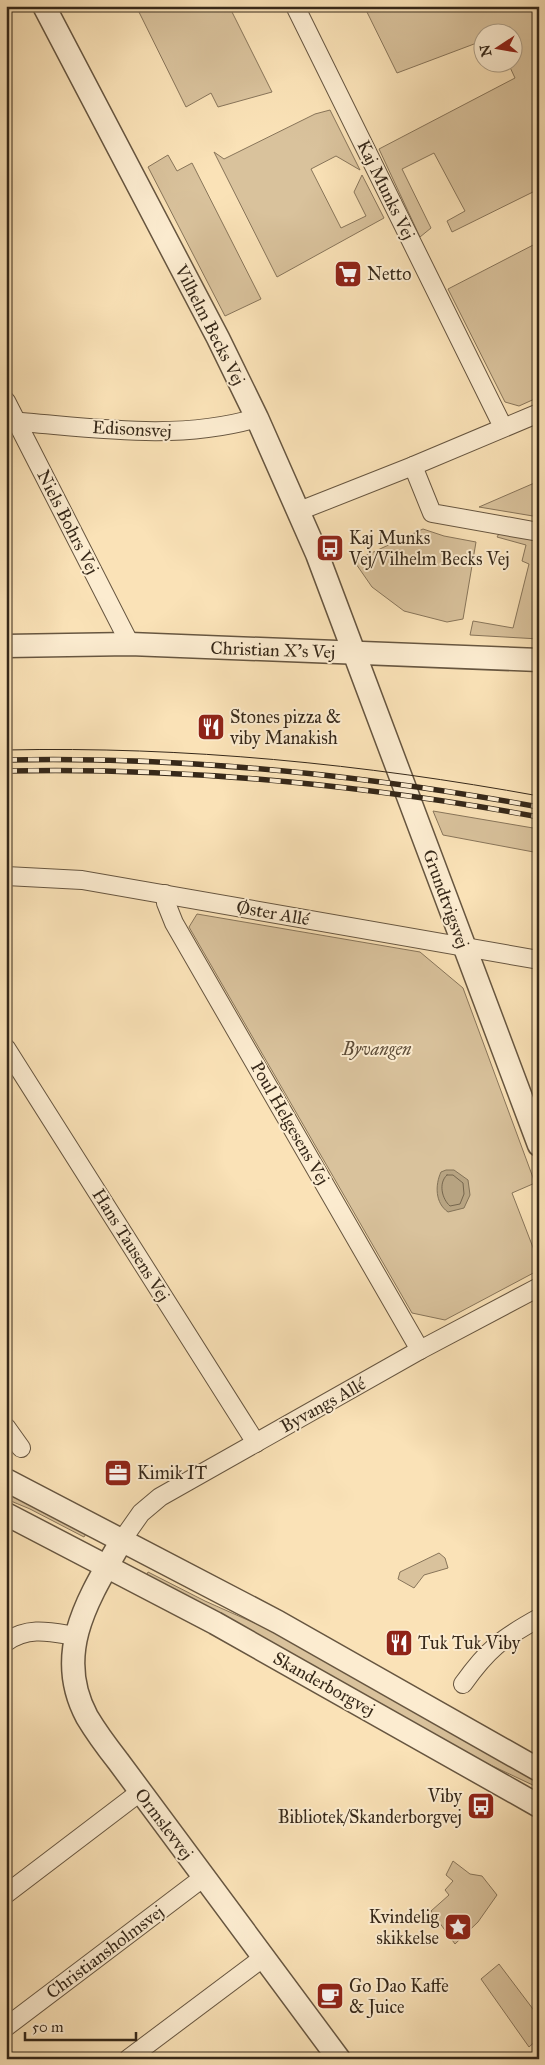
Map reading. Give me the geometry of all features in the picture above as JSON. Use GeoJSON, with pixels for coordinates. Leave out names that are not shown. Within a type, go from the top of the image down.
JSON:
{"type":"FeatureCollection","features":[{"type":"Feature","properties":{"kind":"street","name":"Vilhelm Becks Vej"},"geometry":{"type":"LineString","coordinates":[[44,6],[212,327],[257,418],[299,511],[354,653]]}},
{"type":"Feature","properties":{"kind":"street","name":"Kaj Munks Vej"},"geometry":{"type":"LineString","coordinates":[[295,6],[503,427]]}},
{"type":"Feature","properties":{"kind":"street","name":"Niels Bohrs Vej"},"geometry":{"type":"LineString","coordinates":[[6,400],[12,421],[130,644]]}},
{"type":"Feature","properties":{"kind":"street"},"geometry":{"type":"LineString","coordinates":[[299,511],[413,466],[539,412]]}},
{"type":"Feature","properties":{"kind":"street","name":"Edisonsvej"},"geometry":{"type":"LineString","coordinates":[[12,421],[147,432],[181,432],[229,426],[257,418]]}},
{"type":"Feature","properties":{"kind":"street"},"geometry":{"type":"LineString","coordinates":[[413,466],[432,512],[539,532]]}},
{"type":"Feature","properties":{"kind":"street","name":"Christian X's Vej"},"geometry":{"type":"LineString","coordinates":[[6,646],[130,644],[539,660]]}},
{"type":"Feature","properties":{"kind":"street","name":"Grundtvigsvej"},"geometry":{"type":"LineString","coordinates":[[354,653],[539,1145]]}},
{"type":"Feature","properties":{"kind":"street","name":"Øster Allé"},"geometry":{"type":"LineString","coordinates":[[6,876],[82,880],[539,960]]}},
{"type":"Feature","properties":{"kind":"street","name":"Poul Helgesens Vej"},"geometry":{"type":"LineString","coordinates":[[165,894],[168,910],[174,923],[420,1350]]}},
{"type":"Feature","properties":{"kind":"street","name":"Hans Tausens Vej"},"geometry":{"type":"LineString","coordinates":[[6,1048],[256,1443]]}},
{"type":"Feature","properties":{"kind":"street","name":"Byvangs Allé"},"geometry":{"type":"LineString","coordinates":[[122,1540],[141,1513],[160,1497],[420,1350],[539,1287]]}},
{"type":"Feature","properties":{"kind":"street"},"geometry":{"type":"LineString","coordinates":[[6,1427],[21,1448]]}},
{"type":"Feature","properties":{"kind":"street","name":"Skanderborgvej"},"geometry":{"type":"LineString","coordinates":[[6,1480],[278,1622],[539,1770]]}},
{"type":"Feature","properties":{"kind":"street","name":"Skanderborgvej"},"geometry":{"type":"LineString","coordinates":[[6,1514],[215,1623],[539,1806]]}},
{"type":"Feature","properties":{"kind":"street"},"geometry":{"type":"LineString","coordinates":[[107,1566],[122,1540]]}},
{"type":"Feature","properties":{"kind":"street","name":"Ormslevvej"},"geometry":{"type":"LineString","coordinates":[[107,1566],[84,1612],[75,1636],[73,1671],[80,1700],[87,1716],[140,1792],[339,2059]]}},
{"type":"Feature","properties":{"kind":"street"},"geometry":{"type":"LineString","coordinates":[[463,1684],[492,1647],[508,1635],[539,1618]]}},
{"type":"Feature","properties":{"kind":"street"},"geometry":{"type":"LineString","coordinates":[[6,1642],[20,1634],[37,1630],[75,1636]]}},
{"type":"Feature","properties":{"kind":"street"},"geometry":{"type":"LineString","coordinates":[[6,1894],[140,1792]]}},
{"type":"Feature","properties":{"kind":"street","name":"Christiansholmsvej"},"geometry":{"type":"LineString","coordinates":[[6,2028],[204,1877]]}},
{"type":"Feature","properties":{"kind":"street"},"geometry":{"type":"LineString","coordinates":[[128,2059],[264,1957]]}},
{"type":"Feature","properties":{"kind":"green space"},"geometry":{"type":"Polygon","coordinates":[[[136,6],[233,6],[230,8],[272,92],[218,107],[211,93],[186,107],[136,6]]]}},
{"type":"Feature","properties":{"kind":"green space"},"geometry":{"type":"Polygon","coordinates":[[[364,6],[539,6],[539,189],[452,232],[447,221],[465,211],[434,153],[402,169],[431,228],[420,237],[379,149],[515,78],[512,72],[522,72],[522,22],[472,22],[472,45],[397,73],[364,6]]]}},
{"type":"Feature","properties":{"kind":"green space"},"geometry":{"type":"Polygon","coordinates":[[[330,110],[360,170],[336,156],[311,169],[341,228],[366,216],[354,192],[362,175],[384,218],[277,277],[214,152],[224,159],[315,114],[330,110]]]}},
{"type":"Feature","properties":{"kind":"green space"},"geometry":{"type":"Polygon","coordinates":[[[168,155],[177,171],[192,163],[261,299],[225,316],[148,167],[168,155]]]}},
{"type":"Feature","properties":{"kind":"green space"},"geometry":{"type":"Polygon","coordinates":[[[539,242],[539,397],[519,406],[505,402],[448,289],[539,242]]]}},
{"type":"Feature","properties":{"kind":"green space"},"geometry":{"type":"Polygon","coordinates":[[[539,481],[539,517],[479,507],[539,481]]]}},
{"type":"Feature","properties":{"kind":"green space"},"geometry":{"type":"Polygon","coordinates":[[[423,529],[444,536],[476,542],[463,619],[447,622],[404,611],[372,587],[354,561],[423,529]]]}},
{"type":"Feature","properties":{"kind":"green space"},"geometry":{"type":"Polygon","coordinates":[[[500,532],[539,536],[539,639],[470,635],[473,621],[513,628],[529,564],[522,561],[526,545],[497,537],[500,532]]]}},
{"type":"Feature","properties":{"kind":"green space"},"geometry":{"type":"Polygon","coordinates":[[[433,811],[539,829],[539,853],[443,835],[433,811]]]}},
{"type":"Feature","properties":{"kind":"green space","name":"Byvangen"},"geometry":{"type":"Polygon","coordinates":[[[197,914],[420,952],[463,988],[535,1183],[512,1193],[539,1263],[539,1270],[445,1320],[412,1313],[189,927],[197,914]]]}},
{"type":"Feature","properties":{"kind":"green space"},"geometry":{"type":"Polygon","coordinates":[[[6,1490],[87,1532],[84,1537],[30,1509],[6,1499],[6,1490]]]}},
{"type":"Feature","properties":{"kind":"green space"},"geometry":{"type":"Polygon","coordinates":[[[439,1553],[445,1558],[448,1568],[424,1575],[414,1588],[398,1579],[400,1572],[439,1553]]]}},
{"type":"Feature","properties":{"kind":"green space"},"geometry":{"type":"Polygon","coordinates":[[[148,1572],[205,1601],[270,1630],[539,1781],[539,1788],[463,1752],[146,1577],[148,1572]]]}},
{"type":"Feature","properties":{"kind":"green space"},"geometry":{"type":"Polygon","coordinates":[[[453,1861],[470,1874],[482,1876],[497,1895],[478,1922],[455,1944],[431,1911],[449,1895],[445,1890],[453,1881],[446,1875],[453,1861]]]}},
{"type":"Feature","properties":{"kind":"green space"},"geometry":{"type":"Polygon","coordinates":[[[499,1964],[539,2017],[539,2038],[529,2047],[481,1979],[499,1964]]]}},
{"type":"Feature","properties":{"kind":"water"},"geometry":{"type":"Polygon","coordinates":[[[454,1170],[468,1180],[470,1195],[464,1208],[448,1212],[441,1204],[437,1194],[439,1177],[441,1172],[454,1170]]]}},
{"type":"Feature","properties":{"kind":"tram line"},"geometry":{"type":"LineString","coordinates":[[6,750],[140,751],[207,754],[340,766],[539,796]]}},
{"type":"Feature","properties":{"kind":"railway"},"geometry":{"type":"LineString","coordinates":[[6,760],[140,761],[274,770],[407,786],[539,807]]}},
{"type":"Feature","properties":{"kind":"railway"},"geometry":{"type":"LineString","coordinates":[[6,771],[140,772],[207,775],[340,787],[539,817]]}},
{"type":"Feature","properties":{"kind":"place","name":"Netto"},"geometry":{"type":"Point","coordinates":[348,274]}},
{"type":"Feature","properties":{"kind":"place","name":"Kaj Munks Vej/Vilhelm Becks Vej"},"geometry":{"type":"Point","coordinates":[330,548]}},
{"type":"Feature","properties":{"kind":"place","name":"Stones pizza & viby Manakish"},"geometry":{"type":"Point","coordinates":[211,727]}},
{"type":"Feature","properties":{"kind":"place","name":"Kimik IT"},"geometry":{"type":"Point","coordinates":[118,1473]}},
{"type":"Feature","properties":{"kind":"place","name":"Tuk Tuk Viby"},"geometry":{"type":"Point","coordinates":[399,1643]}},
{"type":"Feature","properties":{"kind":"place","name":"Viby Bibliotek/Skanderborgvej"},"geometry":{"type":"Point","coordinates":[481,1806]}},
{"type":"Feature","properties":{"kind":"place","name":"Kvindelig skikkelse"},"geometry":{"type":"Point","coordinates":[458,1927]}},
{"type":"Feature","properties":{"kind":"place","name":"Go Dao Kaffe & Juice"},"geometry":{"type":"Point","coordinates":[330,1996]}}]}
